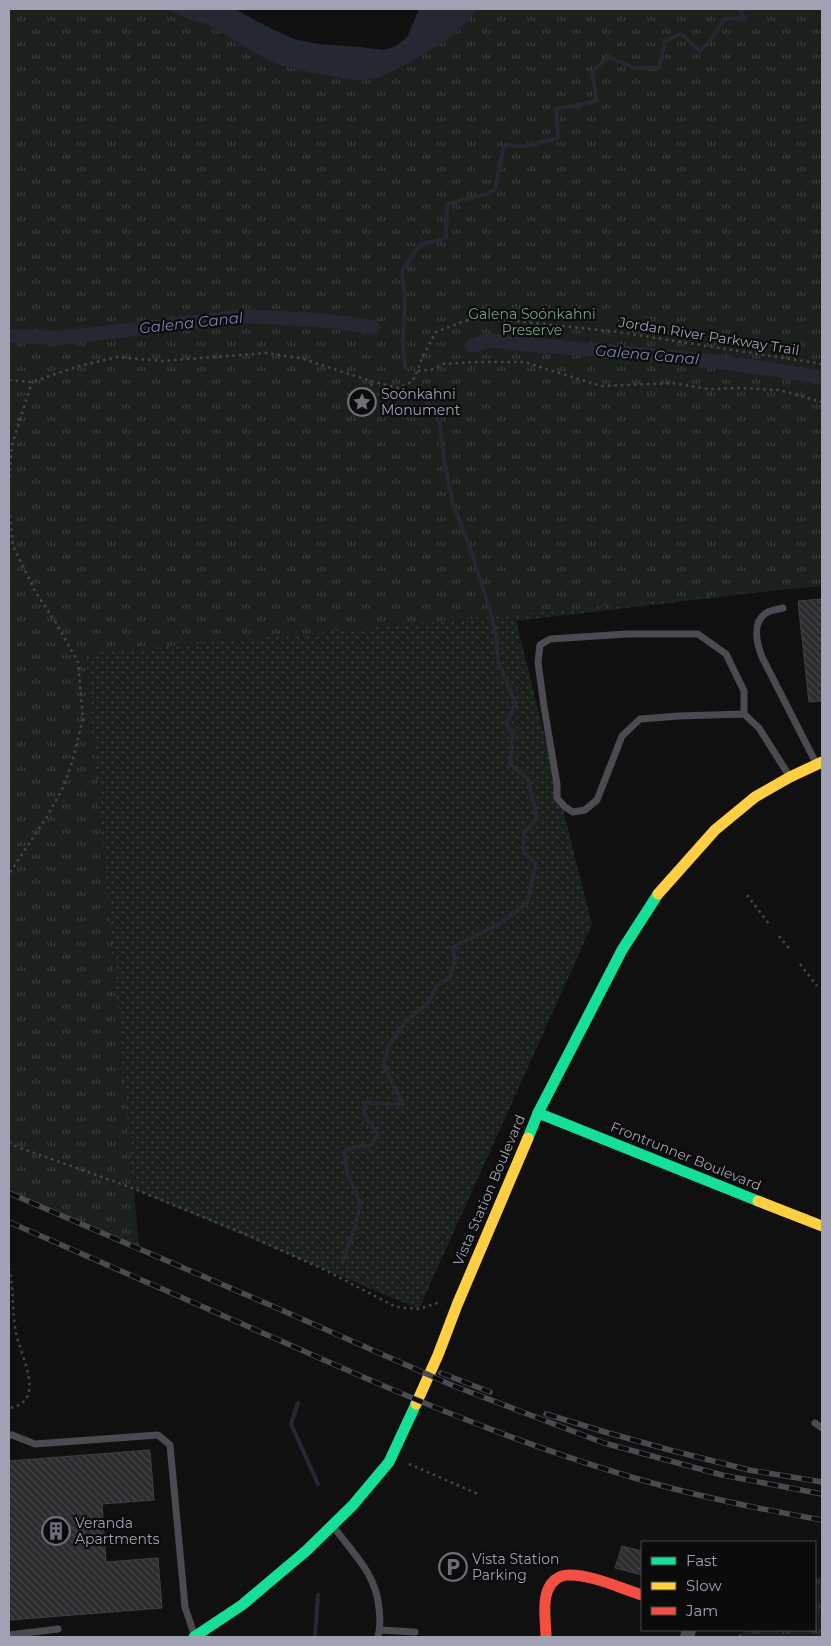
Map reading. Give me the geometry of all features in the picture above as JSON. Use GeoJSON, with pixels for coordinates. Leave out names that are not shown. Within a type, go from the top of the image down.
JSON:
{"type":"FeatureCollection","features":[{"type":"Feature","properties":{"kind":"street","name":"Vista Station Boulevard"},"geometry":{"type":"LineString","coordinates":[[195,1637],[242,1605],[306,1551],[353,1505],[388,1462],[438,1355],[457,1305],[538,1113],[622,950],[658,894],[715,830],[756,797],[819,763]]}},
{"type":"Feature","properties":{"kind":"street","name":"Frontrunner Boulevard"},"geometry":{"type":"LineString","coordinates":[[538,1113],[822,1226]]}},
{"type":"Feature","properties":{"kind":"street"},"geometry":{"type":"LineString","coordinates":[[546,1637],[546,1596],[551,1584],[558,1577],[568,1575],[580,1577],[641,1595]]}},
{"type":"Feature","properties":{"kind":"lane"},"geometry":{"type":"LineString","coordinates":[[783,608],[766,613],[760,620],[756,633],[758,645],[762,657],[819,763]]}},
{"type":"Feature","properties":{"kind":"lane"},"geometry":{"type":"LineString","coordinates":[[744,714],[744,691],[726,654],[698,634],[627,634],[550,639],[540,645],[538,662],[557,784],[557,798],[565,807],[573,812],[585,810],[596,800],[622,736],[640,719],[744,714],[759,728],[790,777]]}},
{"type":"Feature","properties":{"kind":"lane"},"geometry":{"type":"LineString","coordinates":[[815,1423],[822,1428]]}},
{"type":"Feature","properties":{"kind":"lane"},"geometry":{"type":"LineString","coordinates":[[9,1435],[34,1444],[158,1435],[170,1446],[185,1607],[195,1637]]}},
{"type":"Feature","properties":{"kind":"lane"},"geometry":{"type":"LineString","coordinates":[[333,1526],[373,1584],[379,1610],[379,1633],[415,1632]]}},
{"type":"Feature","properties":{"kind":"lane"},"geometry":{"type":"LineString","coordinates":[[9,1635],[58,1629]]}},
{"type":"Feature","properties":{"kind":"path","name":"Jordan River Parkway Trail"},"geometry":{"type":"LineString","coordinates":[[9,380],[32,382],[79,366],[117,357],[162,361],[266,353],[300,358],[374,382],[399,388],[414,381],[424,354],[436,332],[464,321],[487,318],[618,332],[822,364]]}},
{"type":"Feature","properties":{"kind":"path"},"geometry":{"type":"LineString","coordinates":[[418,371],[434,369],[443,364],[524,362],[601,386],[673,383],[708,389],[779,390],[822,402]]}},
{"type":"Feature","properties":{"kind":"path"},"geometry":{"type":"LineString","coordinates":[[9,484],[12,445],[32,382]]}},
{"type":"Feature","properties":{"kind":"path"},"geometry":{"type":"LineString","coordinates":[[366,390],[374,382]]}},
{"type":"Feature","properties":{"kind":"path"},"geometry":{"type":"LineString","coordinates":[[9,509],[13,546],[35,591],[78,662],[83,719],[71,766],[62,790],[9,874]]}},
{"type":"Feature","properties":{"kind":"path"},"geometry":{"type":"LineString","coordinates":[[747,895],[769,924]]}},
{"type":"Feature","properties":{"kind":"path"},"geometry":{"type":"LineString","coordinates":[[779,936],[791,951]]}},
{"type":"Feature","properties":{"kind":"path"},"geometry":{"type":"LineString","coordinates":[[800,964],[817,986]]}},
{"type":"Feature","properties":{"kind":"path"},"geometry":{"type":"LineString","coordinates":[[9,1142],[24,1150],[127,1186],[244,1234],[324,1270],[396,1307],[419,1309],[437,1303],[457,1305]]}},
{"type":"Feature","properties":{"kind":"path"},"geometry":{"type":"LineString","coordinates":[[9,1268],[16,1334],[29,1379],[29,1392],[25,1400],[19,1406],[9,1408]]}},
{"type":"Feature","properties":{"kind":"path"},"geometry":{"type":"LineString","coordinates":[[409,1464],[478,1494]]}},
{"type":"Feature","properties":{"kind":"green space","name":"Galena Soónkahni Preserve"},"geometry":{"type":"Polygon","coordinates":[[[9,9],[202,9],[362,75],[448,9],[822,9],[822,586],[86,654],[139,1248],[9,1192],[9,9]]]}},
{"type":"Feature","properties":{"kind":"green space","name":"Galena Soónkahni Preserve"},"geometry":{"type":"Polygon","coordinates":[[[822,9],[822,585],[516,621],[592,925],[419,1309],[9,1137],[9,68],[150,166],[822,9]]]}},
{"type":"Feature","properties":{"kind":"green space"},"geometry":{"type":"Polygon","coordinates":[[[816,1577],[822,1578],[822,1637],[741,1637],[743,1631],[816,1631],[816,1577]]]}},
{"type":"Feature","properties":{"kind":"shaded area"},"geometry":{"type":"Polygon","coordinates":[[[168,9],[235,9],[294,39],[318,44],[383,50],[396,46],[407,37],[419,9],[476,9],[470,19],[445,41],[409,63],[380,77],[359,81],[283,66],[264,58],[206,24],[190,20],[168,9]]]}},
{"type":"Feature","properties":{"kind":"building"},"geometry":{"type":"Polygon","coordinates":[[[822,599],[822,701],[809,702],[798,601],[822,599]]]}},
{"type":"Feature","properties":{"kind":"building","name":"Veranda Apartments"},"geometry":{"type":"Polygon","coordinates":[[[150,1450],[154,1500],[102,1504],[106,1562],[158,1558],[162,1608],[9,1620],[9,1461],[150,1450]]]}},
{"type":"Feature","properties":{"kind":"building"},"geometry":{"type":"Polygon","coordinates":[[[622,1546],[641,1551],[641,1575],[615,1568],[622,1546]]]}},
{"type":"Feature","properties":{"kind":"waterway"},"geometry":{"type":"LineString","coordinates":[[405,367],[403,340],[405,300],[402,271],[420,245],[446,238],[447,204],[495,190],[504,145],[527,146],[558,138],[556,109],[597,101],[592,72],[608,57],[634,68],[659,68],[665,41],[681,34],[700,51],[712,38],[724,19],[745,18],[739,9]]}},
{"type":"Feature","properties":{"kind":"waterway","name":"Galena Canal"},"geometry":{"type":"LineString","coordinates":[[9,336],[60,338],[246,316],[318,320],[373,327]]}},
{"type":"Feature","properties":{"kind":"waterway","name":"Galena Canal"},"geometry":{"type":"LineString","coordinates":[[472,346],[490,340],[744,365],[822,378]]}},
{"type":"Feature","properties":{"kind":"waterway"},"geometry":{"type":"LineString","coordinates":[[343,1260],[356,1224],[360,1203],[347,1172],[344,1151],[360,1146],[370,1146],[378,1134],[364,1114],[365,1103],[403,1104],[383,1065],[389,1045],[406,1021],[428,1003],[437,985],[450,978],[455,960],[453,947],[501,923],[527,903],[536,864],[523,851],[524,833],[537,818],[528,779],[510,764],[513,733],[506,723],[516,703],[498,662],[497,640],[490,610],[469,545],[453,504],[444,459],[440,424],[428,403]]}},
{"type":"Feature","properties":{"kind":"waterway"},"geometry":{"type":"LineString","coordinates":[[298,1403],[291,1424],[318,1484]]}},
{"type":"Feature","properties":{"kind":"waterway"},"geometry":{"type":"LineString","coordinates":[[315,1637],[318,1595]]}},
{"type":"Feature","properties":{"kind":"railway"},"geometry":{"type":"LineString","coordinates":[[9,1193],[454,1386],[604,1443],[722,1475],[822,1494]]}},
{"type":"Feature","properties":{"kind":"railway"},"geometry":{"type":"LineString","coordinates":[[9,1222],[364,1377],[532,1445],[668,1488],[822,1520]]}},
{"type":"Feature","properties":{"kind":"railway"},"geometry":{"type":"LineString","coordinates":[[441,1373],[490,1392]]}},
{"type":"Feature","properties":{"kind":"railway"},"geometry":{"type":"LineString","coordinates":[[546,1414],[670,1450],[749,1470],[822,1482]]}},
{"type":"Feature","properties":{"kind":"traffic: fast"},"geometry":{"type":"LineString","coordinates":[[528,1138],[538,1113],[622,950],[658,894]]}},
{"type":"Feature","properties":{"kind":"traffic: fast"},"geometry":{"type":"LineString","coordinates":[[538,1113],[758,1201]]}},
{"type":"Feature","properties":{"kind":"traffic: fast"},"geometry":{"type":"LineString","coordinates":[[194,1637],[242,1605],[306,1551],[353,1505],[389,1462],[416,1404]]}},
{"type":"Feature","properties":{"kind":"traffic: slow"},"geometry":{"type":"LineString","coordinates":[[658,894],[715,830],[755,797],[790,777],[822,762]]}},
{"type":"Feature","properties":{"kind":"traffic: slow"},"geometry":{"type":"LineString","coordinates":[[416,1404],[528,1138]]}},
{"type":"Feature","properties":{"kind":"traffic: slow"},"geometry":{"type":"LineString","coordinates":[[758,1201],[822,1226]]}},
{"type":"Feature","properties":{"kind":"traffic: jam"},"geometry":{"type":"LineString","coordinates":[[546,1637],[546,1596],[551,1584],[556,1579],[568,1575],[577,1575],[605,1582],[641,1595]]}},
{"type":"Feature","properties":{"kind":"place","name":"Soónkahni Monument"},"geometry":{"type":"Point","coordinates":[362,402]}},
{"type":"Feature","properties":{"kind":"place","name":"Veranda Apartments"},"geometry":{"type":"Point","coordinates":[56,1531]}},
{"type":"Feature","properties":{"kind":"place","name":"Vista Station Parking"},"geometry":{"type":"Point","coordinates":[453,1567]}}]}
